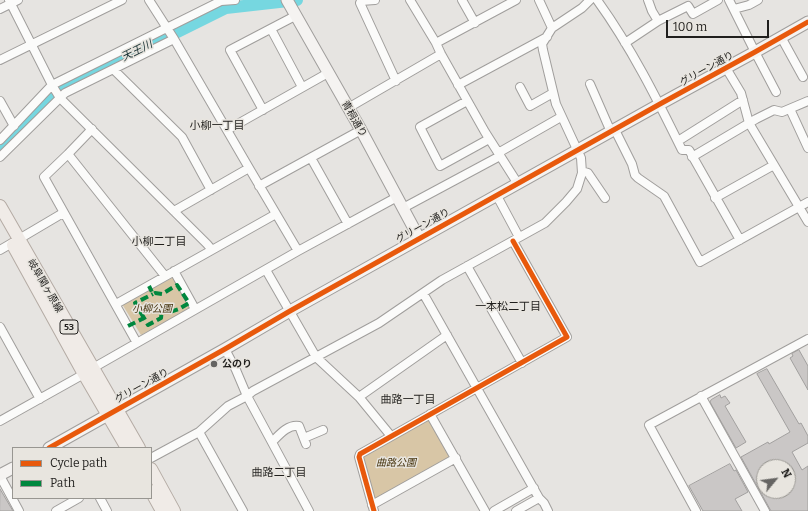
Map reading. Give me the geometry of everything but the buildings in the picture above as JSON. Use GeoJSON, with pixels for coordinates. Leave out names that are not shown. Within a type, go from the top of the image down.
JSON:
{"type":"FeatureCollection","features":[{"type":"Feature","properties":{"kind":"main road","name":"岐阜関ヶ原線"},"geometry":{"type":"LineString","coordinates":[[0,206],[15,241],[88,371],[113,413],[138,447]]}},
{"type":"Feature","properties":{"kind":"main road","name":"岐阜関ヶ原線"},"geometry":{"type":"LineString","coordinates":[[0,223],[15,241]]}},
{"type":"Feature","properties":{"kind":"main road","name":"岐阜関ヶ原線"},"geometry":{"type":"LineString","coordinates":[[113,413],[127,447]]}},
{"type":"Feature","properties":{"kind":"main road"},"geometry":{"type":"LineString","coordinates":[[152,471],[174,511]]}},
{"type":"Feature","properties":{"kind":"main road"},"geometry":{"type":"LineString","coordinates":[[152,493],[162,511]]}},
{"type":"Feature","properties":{"kind":"street"},"geometry":{"type":"LineString","coordinates":[[0,60],[122,0]]}},
{"type":"Feature","properties":{"kind":"street"},"geometry":{"type":"LineString","coordinates":[[149,0],[174,39],[298,251]]}},
{"type":"Feature","properties":{"kind":"street"},"geometry":{"type":"LineString","coordinates":[[0,140],[52,85],[220,1],[235,0]]}},
{"type":"Feature","properties":{"kind":"street","name":"青桐通り"},"geometry":{"type":"LineString","coordinates":[[287,0],[420,238]]}},
{"type":"Feature","properties":{"kind":"street"},"geometry":{"type":"LineString","coordinates":[[375,0],[362,1],[360,4],[396,81]]}},
{"type":"Feature","properties":{"kind":"street"},"geometry":{"type":"LineString","coordinates":[[410,0],[436,43],[467,102],[518,184]]}},
{"type":"Feature","properties":{"kind":"street"},"geometry":{"type":"LineString","coordinates":[[462,0],[474,22]]}},
{"type":"Feature","properties":{"kind":"street"},"geometry":{"type":"LineString","coordinates":[[436,43],[516,0]]}},
{"type":"Feature","properties":{"kind":"street"},"geometry":{"type":"LineString","coordinates":[[539,0],[552,28]]}},
{"type":"Feature","properties":{"kind":"street"},"geometry":{"type":"LineString","coordinates":[[152,457],[199,432],[228,406],[379,323],[442,280],[544,223],[558,211],[577,189],[582,173],[581,158],[556,104],[542,44],[552,28],[582,8],[590,0]]}},
{"type":"Feature","properties":{"kind":"street"},"geometry":{"type":"LineString","coordinates":[[597,0],[608,15],[634,58],[660,104],[682,150],[688,150],[740,240]]}},
{"type":"Feature","properties":{"kind":"street"},"geometry":{"type":"LineString","coordinates":[[648,0],[652,12],[658,21]]}},
{"type":"Feature","properties":{"kind":"street"},"geometry":{"type":"LineString","coordinates":[[625,43],[658,21],[688,6],[693,14],[718,0]]}},
{"type":"Feature","properties":{"kind":"street"},"geometry":{"type":"LineString","coordinates":[[729,0],[776,92]]}},
{"type":"Feature","properties":{"kind":"street"},"geometry":{"type":"LineString","coordinates":[[734,9],[749,5],[758,0]]}},
{"type":"Feature","properties":{"kind":"street"},"geometry":{"type":"LineString","coordinates":[[0,8],[13,1],[30,45],[60,98],[212,250]]}},
{"type":"Feature","properties":{"kind":"street"},"geometry":{"type":"LineString","coordinates":[[263,110],[230,50],[296,16]]}},
{"type":"Feature","properties":{"kind":"street","name":"グリーン通り"},"geometry":{"type":"LineString","coordinates":[[51,447],[420,238],[808,22]]}},
{"type":"Feature","properties":{"kind":"street"},"geometry":{"type":"LineString","coordinates":[[271,29],[302,87]]}},
{"type":"Feature","properties":{"kind":"street"},"geometry":{"type":"LineString","coordinates":[[458,85],[548,36]]}},
{"type":"Feature","properties":{"kind":"street"},"geometry":{"type":"LineString","coordinates":[[781,37],[803,77]]}},
{"type":"Feature","properties":{"kind":"street"},"geometry":{"type":"LineString","coordinates":[[0,157],[65,93],[174,39]]}},
{"type":"Feature","properties":{"kind":"street"},"geometry":{"type":"LineString","coordinates":[[348,108],[441,54]]}},
{"type":"Feature","properties":{"kind":"street"},"geometry":{"type":"LineString","coordinates":[[726,68],[741,93],[749,123],[808,222]]}},
{"type":"Feature","properties":{"kind":"street"},"geometry":{"type":"LineString","coordinates":[[114,70],[182,137],[211,190]]}},
{"type":"Feature","properties":{"kind":"street"},"geometry":{"type":"LineString","coordinates":[[227,130],[328,73]]}},
{"type":"Feature","properties":{"kind":"street"},"geometry":{"type":"LineString","coordinates":[[590,84],[613,131],[632,164],[635,175],[664,196],[700,262],[808,202]]}},
{"type":"Feature","properties":{"kind":"street"},"geometry":{"type":"LineString","coordinates":[[520,87],[530,106],[554,93]]}},
{"type":"Feature","properties":{"kind":"street"},"geometry":{"type":"LineString","coordinates":[[678,141],[743,100]]}},
{"type":"Feature","properties":{"kind":"street"},"geometry":{"type":"LineString","coordinates":[[0,101],[14,126]]}},
{"type":"Feature","properties":{"kind":"street"},"geometry":{"type":"LineString","coordinates":[[692,157],[774,110],[782,112],[808,101]]}},
{"type":"Feature","properties":{"kind":"street"},"geometry":{"type":"LineString","coordinates":[[467,102],[420,127],[440,166],[489,139]]}},
{"type":"Feature","properties":{"kind":"street"},"geometry":{"type":"LineString","coordinates":[[790,109],[808,148]]}},
{"type":"Feature","properties":{"kind":"street"},"geometry":{"type":"LineString","coordinates":[[403,208],[499,155],[562,117]]}},
{"type":"Feature","properties":{"kind":"street"},"geometry":{"type":"LineString","coordinates":[[92,129],[44,177],[137,343]]}},
{"type":"Feature","properties":{"kind":"street"},"geometry":{"type":"LineString","coordinates":[[259,186],[361,130]]}},
{"type":"Feature","properties":{"kind":"street"},"geometry":{"type":"LineString","coordinates":[[68,154],[165,276]]}},
{"type":"Feature","properties":{"kind":"street"},"geometry":{"type":"LineString","coordinates":[[311,158],[348,224]]}},
{"type":"Feature","properties":{"kind":"street"},"geometry":{"type":"LineString","coordinates":[[715,198],[774,165]]}},
{"type":"Feature","properties":{"kind":"street"},"geometry":{"type":"LineString","coordinates":[[174,211],[249,168]]}},
{"type":"Feature","properties":{"kind":"street"},"geometry":{"type":"LineString","coordinates":[[582,171],[588,173],[605,198]]}},
{"type":"Feature","properties":{"kind":"street"},"geometry":{"type":"LineString","coordinates":[[456,458],[373,508],[359,457],[360,454],[391,436],[567,337],[516,239],[497,196]]}},
{"type":"Feature","properties":{"kind":"street"},"geometry":{"type":"LineString","coordinates":[[0,420],[40,399],[298,251],[397,197]]}},
{"type":"Feature","properties":{"kind":"street"},"geometry":{"type":"LineString","coordinates":[[0,250],[64,213]]}},
{"type":"Feature","properties":{"kind":"street"},"geometry":{"type":"LineString","coordinates":[[116,304],[276,214]]}},
{"type":"Feature","properties":{"kind":"street"},"geometry":{"type":"LineString","coordinates":[[467,266],[522,363]]}},
{"type":"Feature","properties":{"kind":"street"},"geometry":{"type":"LineString","coordinates":[[266,270],[316,357],[359,397],[391,436]]}},
{"type":"Feature","properties":{"kind":"street"},"geometry":{"type":"LineString","coordinates":[[174,271],[195,309]]}},
{"type":"Feature","properties":{"kind":"street"},"geometry":{"type":"LineString","coordinates":[[423,293],[539,498],[544,503],[548,511]]}},
{"type":"Feature","properties":{"kind":"street"},"geometry":{"type":"LineString","coordinates":[[0,327],[40,399]]}},
{"type":"Feature","properties":{"kind":"street"},"geometry":{"type":"LineString","coordinates":[[359,397],[447,335]]}},
{"type":"Feature","properties":{"kind":"street"},"geometry":{"type":"LineString","coordinates":[[696,511],[649,425],[808,339]]}},
{"type":"Feature","properties":{"kind":"street"},"geometry":{"type":"LineString","coordinates":[[225,349],[236,370],[246,396],[309,511]]}},
{"type":"Feature","properties":{"kind":"street"},"geometry":{"type":"LineString","coordinates":[[701,396],[765,511]]}},
{"type":"Feature","properties":{"kind":"street"},"geometry":{"type":"LineString","coordinates":[[430,414],[485,511]]}},
{"type":"Feature","properties":{"kind":"street"},"geometry":{"type":"LineString","coordinates":[[272,442],[283,431],[295,425],[299,426],[305,441],[323,430]]}},
{"type":"Feature","properties":{"kind":"street"},"geometry":{"type":"LineString","coordinates":[[199,432],[243,511]]}},
{"type":"Feature","properties":{"kind":"street"},"geometry":{"type":"LineString","coordinates":[[11,493],[0,475],[12,469]]}},
{"type":"Feature","properties":{"kind":"street"},"geometry":{"type":"LineString","coordinates":[[494,511],[534,488]]}},
{"type":"Feature","properties":{"kind":"street"},"geometry":{"type":"LineString","coordinates":[[516,511],[539,498]]}},
{"type":"Feature","properties":{"kind":"street"},"geometry":{"type":"LineString","coordinates":[[14,499],[19,511]]}},
{"type":"Feature","properties":{"kind":"street"},"geometry":{"type":"LineString","coordinates":[[56,511],[77,499]]}},
{"type":"Feature","properties":{"kind":"street"},"geometry":{"type":"LineString","coordinates":[[101,499],[107,511]]}},
{"type":"Feature","properties":{"kind":"green space","name":"小柳公園"},"geometry":{"type":"Polygon","coordinates":[[[174,277],[191,308],[141,335],[122,304],[174,277]]]}},
{"type":"Feature","properties":{"kind":"green space","name":"曲路公園"},"geometry":{"type":"Polygon","coordinates":[[[428,419],[450,454],[449,458],[377,500],[374,497],[363,459],[364,455],[428,419]]]}},
{"type":"Feature","properties":{"kind":"waterway","name":"天王川"},"geometry":{"type":"LineString","coordinates":[[0,149],[55,95],[73,84],[226,8],[297,0]]}},
{"type":"Feature","properties":{"kind":"marked path"},"geometry":{"type":"LineString","coordinates":[[128,326],[144,318],[148,325],[161,318],[162,308],[170,312],[189,303],[177,285],[162,294],[153,294],[149,286]]}},
{"type":"Feature","properties":{"kind":"marked path"},"geometry":{"type":"LineString","coordinates":[[144,318],[135,303],[153,294]]}},
{"type":"Feature","properties":{"kind":"cycle path"},"geometry":{"type":"LineString","coordinates":[[51,447],[290,311],[808,22]]}},
{"type":"Feature","properties":{"kind":"cycle path"},"geometry":{"type":"LineString","coordinates":[[374,511],[359,457],[360,454],[567,337],[513,241]]}},
{"type":"Feature","properties":{"kind":"place","name":"公のり"},"geometry":{"type":"Point","coordinates":[214,364]}},
{"type":"Feature","properties":{"kind":"district","name":"小柳一丁目"},"geometry":{"type":"Point","coordinates":[217,126]}},
{"type":"Feature","properties":{"kind":"district","name":"小柳二丁目"},"geometry":{"type":"Point","coordinates":[159,242]}},
{"type":"Feature","properties":{"kind":"district","name":"一本松二丁目"},"geometry":{"type":"Point","coordinates":[508,307]}},
{"type":"Feature","properties":{"kind":"district","name":"曲路一丁目"},"geometry":{"type":"Point","coordinates":[408,400]}},
{"type":"Feature","properties":{"kind":"district","name":"曲路二丁目"},"geometry":{"type":"Point","coordinates":[279,473]}}]}
